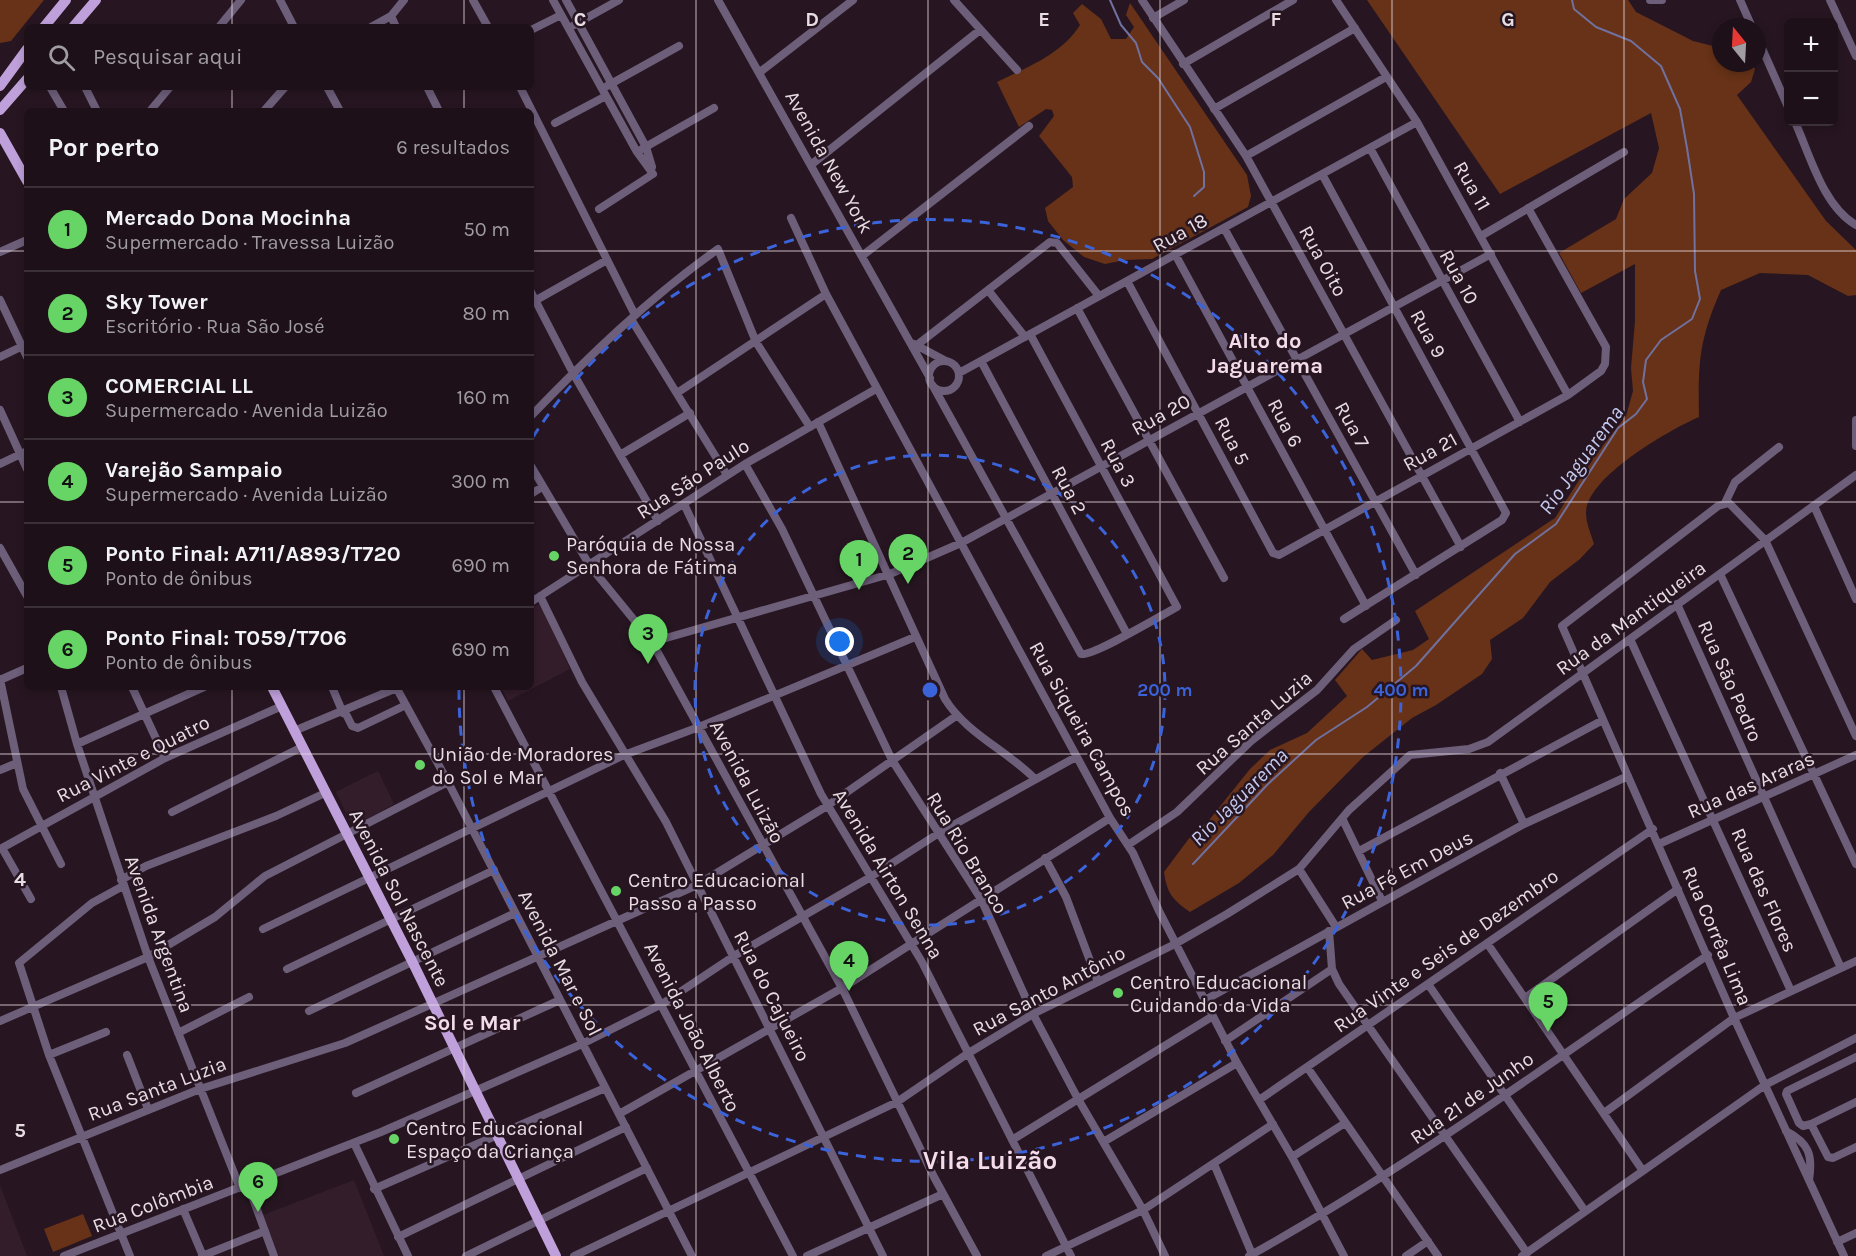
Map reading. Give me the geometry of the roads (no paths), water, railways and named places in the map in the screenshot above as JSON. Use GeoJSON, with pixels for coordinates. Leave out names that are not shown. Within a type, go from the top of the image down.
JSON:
{"type":"FeatureCollection","features":[{"type":"Feature","properties":{"kind":"main road"},"geometry":{"type":"LineString","coordinates":[[46,24],[66,0]]}},
{"type":"Feature","properties":{"kind":"main road"},"geometry":{"type":"LineString","coordinates":[[76,24],[96,0]]}},
{"type":"Feature","properties":{"kind":"main road"},"geometry":{"type":"LineString","coordinates":[[0,86],[24,53]]}},
{"type":"Feature","properties":{"kind":"main road"},"geometry":{"type":"LineString","coordinates":[[0,110],[24,82]]}},
{"type":"Feature","properties":{"kind":"main road"},"geometry":{"type":"LineString","coordinates":[[0,133],[24,176]]}},
{"type":"Feature","properties":{"kind":"main road","name":"Avenida Sol Nascente"},"geometry":{"type":"LineString","coordinates":[[274,690],[412,961],[556,1256]]}},
{"type":"Feature","properties":{"kind":"street"},"geometry":{"type":"LineString","coordinates":[[221,24],[241,0]]}},
{"type":"Feature","properties":{"kind":"street"},"geometry":{"type":"LineString","coordinates":[[280,0],[292,24]]}},
{"type":"Feature","properties":{"kind":"street"},"geometry":{"type":"LineString","coordinates":[[376,24],[391,16],[404,0]]}},
{"type":"Feature","properties":{"kind":"street"},"geometry":{"type":"LineString","coordinates":[[473,0],[486,24]]}},
{"type":"Feature","properties":{"kind":"street"},"geometry":{"type":"LineString","coordinates":[[553,0],[637,152],[653,174]]}},
{"type":"Feature","properties":{"kind":"street"},"geometry":{"type":"LineString","coordinates":[[566,0],[646,147],[653,174]]}},
{"type":"Feature","properties":{"kind":"street"},"geometry":{"type":"LineString","coordinates":[[568,28],[619,0]]}},
{"type":"Feature","properties":{"kind":"street","name":"Avenida New York"},"geometry":{"type":"LineString","coordinates":[[718,0],[913,343],[1004,520],[1078,651],[1084,656],[1089,655],[1127,634]]}},
{"type":"Feature","properties":{"kind":"street"},"geometry":{"type":"LineString","coordinates":[[760,72],[853,0]]}},
{"type":"Feature","properties":{"kind":"street"},"geometry":{"type":"LineString","coordinates":[[954,0],[1017,70]]}},
{"type":"Feature","properties":{"kind":"street","name":"Rua Oito"},"geometry":{"type":"LineString","coordinates":[[1142,0],[1246,156],[1461,547]]}},
{"type":"Feature","properties":{"kind":"street"},"geometry":{"type":"LineString","coordinates":[[1153,18],[1184,0]]}},
{"type":"Feature","properties":{"kind":"street"},"geometry":{"type":"LineString","coordinates":[[1183,64],[1293,0]]}},
{"type":"Feature","properties":{"kind":"street","name":"Rua 11"},"geometry":{"type":"LineString","coordinates":[[1336,0],[1417,122],[1568,394]]}},
{"type":"Feature","properties":{"kind":"street"},"geometry":{"type":"LineString","coordinates":[[1650,0],[1662,0]]}},
{"type":"Feature","properties":{"kind":"street"},"geometry":{"type":"LineString","coordinates":[[1740,0],[1748,18]]}},
{"type":"Feature","properties":{"kind":"street"},"geometry":{"type":"LineString","coordinates":[[1830,0],[1856,56]]}},
{"type":"Feature","properties":{"kind":"street"},"geometry":{"type":"LineString","coordinates":[[534,28],[561,15]]}},
{"type":"Feature","properties":{"kind":"street"},"geometry":{"type":"LineString","coordinates":[[391,16],[395,24]]}},
{"type":"Feature","properties":{"kind":"street"},"geometry":{"type":"LineString","coordinates":[[1214,109],[1355,28]]}},
{"type":"Feature","properties":{"kind":"street"},"geometry":{"type":"LineString","coordinates":[[812,164],[980,30]]}},
{"type":"Feature","properties":{"kind":"street"},"geometry":{"type":"LineString","coordinates":[[555,123],[604,92],[611,83],[679,46]]}},
{"type":"Feature","properties":{"kind":"street"},"geometry":{"type":"LineString","coordinates":[[1766,58],[1784,98]]}},
{"type":"Feature","properties":{"kind":"street"},"geometry":{"type":"LineString","coordinates":[[1246,156],[1386,77]]}},
{"type":"Feature","properties":{"kind":"street"},"geometry":{"type":"LineString","coordinates":[[52,90],[62,108]]}},
{"type":"Feature","properties":{"kind":"street"},"geometry":{"type":"LineString","coordinates":[[86,90],[96,108]]}},
{"type":"Feature","properties":{"kind":"street"},"geometry":{"type":"LineString","coordinates":[[152,108],[168,90]]}},
{"type":"Feature","properties":{"kind":"street"},"geometry":{"type":"LineString","coordinates":[[267,108],[282,90]]}},
{"type":"Feature","properties":{"kind":"street"},"geometry":{"type":"LineString","coordinates":[[329,90],[338,108]]}},
{"type":"Feature","properties":{"kind":"street"},"geometry":{"type":"LineString","coordinates":[[428,90],[438,108]]}},
{"type":"Feature","properties":{"kind":"street"},"geometry":{"type":"LineString","coordinates":[[521,90],[528,108]]}},
{"type":"Feature","properties":{"kind":"street"},"geometry":{"type":"LineString","coordinates":[[637,152],[714,108]]}},
{"type":"Feature","properties":{"kind":"street","name":"Rua 18"},"geometry":{"type":"LineString","coordinates":[[959,373],[1417,122]]}},
{"type":"Feature","properties":{"kind":"street"},"geometry":{"type":"LineString","coordinates":[[534,124],[608,260],[633,317],[727,475]]}},
{"type":"Feature","properties":{"kind":"street"},"geometry":{"type":"LineString","coordinates":[[862,256],[1029,126]]}},
{"type":"Feature","properties":{"kind":"street"},"geometry":{"type":"LineString","coordinates":[[1797,126],[1833,202],[1848,220],[1856,225]]}},
{"type":"Feature","properties":{"kind":"street","name":"Rua 10"},"geometry":{"type":"LineString","coordinates":[[1370,148],[1520,422]]}},
{"type":"Feature","properties":{"kind":"street"},"geometry":{"type":"LineString","coordinates":[[1481,236],[1624,152]]}},
{"type":"Feature","properties":{"kind":"street"},"geometry":{"type":"LineString","coordinates":[[599,208],[653,174]]}},
{"type":"Feature","properties":{"kind":"street","name":"Rua 9"},"geometry":{"type":"LineString","coordinates":[[1322,174],[1505,510],[1502,519],[1461,547]]}},
{"type":"Feature","properties":{"kind":"street","name":"Rua 21"},"geometry":{"type":"LineString","coordinates":[[1273,553],[1279,555],[1374,500],[1520,422],[1568,394],[1601,371],[1605,364],[1606,347],[1528,208]]}},
{"type":"Feature","properties":{"kind":"street","name":"Rua Siqueira Campos"},"geometry":{"type":"LineString","coordinates":[[791,218],[826,294],[876,389],[1076,757],[1128,845],[1225,1041],[1292,1157],[1344,1256]]}},
{"type":"Feature","properties":{"kind":"street","name":"Rua 7"},"geometry":{"type":"LineString","coordinates":[[1224,228],[1416,575]]}},
{"type":"Feature","properties":{"kind":"street"},"geometry":{"type":"LineString","coordinates":[[0,252],[24,241]]}},
{"type":"Feature","properties":{"kind":"street"},"geometry":{"type":"LineString","coordinates":[[943,405],[942,395],[958,382],[959,373],[955,365],[913,343],[1053,241],[1099,296]]}},
{"type":"Feature","properties":{"kind":"street"},"geometry":{"type":"LineString","coordinates":[[534,413],[573,373],[673,280],[718,249],[756,342],[814,424],[890,574],[937,684],[956,716],[1011,756],[1034,778]]}},
{"type":"Feature","properties":{"kind":"street","name":"Rua 6"},"geometry":{"type":"LineString","coordinates":[[1175,254],[1365,606]]}},
{"type":"Feature","properties":{"kind":"street","name":"Rua 20"},"geometry":{"type":"LineString","coordinates":[[652,642],[890,574],[961,543],[1491,254]]}},
{"type":"Feature","properties":{"kind":"street"},"geometry":{"type":"LineString","coordinates":[[534,298],[608,260]]}},
{"type":"Feature","properties":{"kind":"street","name":"Rua 5"},"geometry":{"type":"LineString","coordinates":[[1128,281],[1273,553]]}},
{"type":"Feature","properties":{"kind":"street","name":"Rua 3"},"geometry":{"type":"LineString","coordinates":[[988,290],[1028,335],[1177,607],[1127,634]]}},
{"type":"Feature","properties":{"kind":"street"},"geometry":{"type":"LineString","coordinates":[[677,393],[826,294]]}},
{"type":"Feature","properties":{"kind":"street"},"geometry":{"type":"LineString","coordinates":[[0,300],[24,343]]}},
{"type":"Feature","properties":{"kind":"street"},"geometry":{"type":"LineString","coordinates":[[534,303],[658,521]]}},
{"type":"Feature","properties":{"kind":"street"},"geometry":{"type":"LineString","coordinates":[[1077,308],[1224,578]]}},
{"type":"Feature","properties":{"kind":"street"},"geometry":{"type":"LineString","coordinates":[[0,357],[24,345]]}},
{"type":"Feature","properties":{"kind":"street"},"geometry":{"type":"LineString","coordinates":[[946,361],[934,366],[932,382],[940,390],[949,390]]}},
{"type":"Feature","properties":{"kind":"street","name":"Rua 2"},"geometry":{"type":"LineString","coordinates":[[981,361],[1127,634]]}},
{"type":"Feature","properties":{"kind":"street","name":"Rua São Paulo"},"geometry":{"type":"LineString","coordinates":[[534,600],[590,566],[727,475],[876,389]]}},
{"type":"Feature","properties":{"kind":"street"},"geometry":{"type":"LineString","coordinates":[[0,410],[23,452],[0,464]]}},
{"type":"Feature","properties":{"kind":"street"},"geometry":{"type":"LineString","coordinates":[[620,455],[690,413]]}},
{"type":"Feature","properties":{"kind":"street"},"geometry":{"type":"LineString","coordinates":[[1856,420],[1856,446]]}},
{"type":"Feature","properties":{"kind":"street"},"geometry":{"type":"LineString","coordinates":[[1779,447],[1735,482],[1725,503],[1732,505],[1765,540],[1856,736]]}},
{"type":"Feature","properties":{"kind":"street","name":"Rua Rio Branco"},"geometry":{"type":"LineString","coordinates":[[745,464],[782,529],[892,760],[916,802],[939,833],[981,899],[1033,1014],[1078,1099],[1105,1141],[1143,1210],[1165,1256]]}},
{"type":"Feature","properties":{"kind":"street","name":"Avenida Luizão"},"geometry":{"type":"LineString","coordinates":[[534,472],[590,566],[652,642],[842,988],[943,1194],[977,1256]]}},
{"type":"Feature","properties":{"kind":"street","name":"Rua da Mantiqueira"},"geometry":{"type":"LineString","coordinates":[[1412,754],[1469,749],[1488,742],[1856,475]]}},
{"type":"Feature","properties":{"kind":"street"},"geometry":{"type":"LineString","coordinates":[[534,492],[542,487]]}},
{"type":"Feature","properties":{"kind":"street","name":"Rua Corrêa Lima"},"geometry":{"type":"LineString","coordinates":[[1725,503],[1573,616],[1564,623],[1562,629],[1653,829],[1734,1018],[1844,1256]]}},
{"type":"Feature","properties":{"kind":"street","name":"Avenida Airton Senna"},"geometry":{"type":"LineString","coordinates":[[684,504],[827,806],[911,944],[1071,1256]]}},
{"type":"Feature","properties":{"kind":"street"},"geometry":{"type":"LineString","coordinates":[[1814,506],[1856,599]]}},
{"type":"Feature","properties":{"kind":"street"},"geometry":{"type":"LineString","coordinates":[[1344,619],[1461,547]]}},
{"type":"Feature","properties":{"kind":"street"},"geometry":{"type":"LineString","coordinates":[[0,548],[24,591]]}},
{"type":"Feature","properties":{"kind":"street"},"geometry":{"type":"LineString","coordinates":[[1720,574],[1856,864]]}},
{"type":"Feature","properties":{"kind":"street","name":"Rua do Cajueiro"},"geometry":{"type":"LineString","coordinates":[[540,596],[582,682],[666,822],[772,1029],[867,1228],[883,1256]]}},
{"type":"Feature","properties":{"kind":"street","name":"Rua São Pedro"},"geometry":{"type":"LineString","coordinates":[[1677,604],[1841,968]]}},
{"type":"Feature","properties":{"kind":"street","name":"Rua Santa Luzia"},"geometry":{"type":"LineString","coordinates":[[1128,845],[1176,812],[1251,741],[1317,690],[1354,649],[1396,620]]}},
{"type":"Feature","properties":{"kind":"street"},"geometry":{"type":"LineString","coordinates":[[263,929],[473,830],[549,789],[624,755],[699,727],[915,637]]}},
{"type":"Feature","properties":{"kind":"street","name":"Rua das Flores"},"geometry":{"type":"LineString","coordinates":[[1630,639],[1791,991]]}},
{"type":"Feature","properties":{"kind":"street"},"geometry":{"type":"LineString","coordinates":[[24,669],[0,680],[12,724],[23,789],[61,864]]}},
{"type":"Feature","properties":{"kind":"street","name":"Avenida Argentina"},"geometry":{"type":"LineString","coordinates":[[62,690],[77,744],[148,957],[200,1089],[265,1231],[274,1256]]}},
{"type":"Feature","properties":{"kind":"street"},"geometry":{"type":"LineString","coordinates":[[133,690],[165,758]]}},
{"type":"Feature","properties":{"kind":"street"},"geometry":{"type":"LineString","coordinates":[[77,744],[197,690]]}},
{"type":"Feature","properties":{"kind":"street"},"geometry":{"type":"LineString","coordinates":[[333,690],[352,726],[358,728],[406,705]]}},
{"type":"Feature","properties":{"kind":"street"},"geometry":{"type":"LineString","coordinates":[[294,731],[393,690]]}},
{"type":"Feature","properties":{"kind":"street","name":"Avenida Mar e Sol"},"geometry":{"type":"LineString","coordinates":[[398,690],[494,870],[692,1256]]}},
{"type":"Feature","properties":{"kind":"street","name":"Avenida João Alberto"},"geometry":{"type":"LineString","coordinates":[[496,690],[793,1256]]}},
{"type":"Feature","properties":{"kind":"street","name":"Rua Vinte e Quatro"},"geometry":{"type":"LineString","coordinates":[[31,899],[2,848],[165,758],[282,706]]}},
{"type":"Feature","properties":{"kind":"street","name":"Rua Santa Luzia"},"geometry":{"type":"LineString","coordinates":[[0,1170],[200,1089],[330,1048],[433,1005],[697,885],[827,806],[956,716]]}},
{"type":"Feature","properties":{"kind":"street"},"geometry":{"type":"LineString","coordinates":[[1359,851],[1500,773],[1603,720]]}},
{"type":"Feature","properties":{"kind":"street"},"geometry":{"type":"LineString","coordinates":[[172,812],[302,747]]}},
{"type":"Feature","properties":{"kind":"street","name":"Rua Santo Antônio"},"geometry":{"type":"LineString","coordinates":[[574,1256],[897,1102],[967,1054],[1033,1014],[1175,944],[1299,869],[1342,818],[1412,754]]}},
{"type":"Feature","properties":{"kind":"street","name":"Rua das Araras"},"geometry":{"type":"LineString","coordinates":[[1659,844],[1856,755]]}},
{"type":"Feature","properties":{"kind":"street","name":"Rua Colômbia"},"geometry":{"type":"LineString","coordinates":[[64,1256],[354,1143],[476,1093],[582,1044],[662,1004],[734,956],[869,878],[939,833],[1034,778],[1076,757]]}},
{"type":"Feature","properties":{"kind":"street"},"geometry":{"type":"LineString","coordinates":[[0,770],[17,763]]}},
{"type":"Feature","properties":{"kind":"street"},"geometry":{"type":"LineString","coordinates":[[1500,773],[1524,824]]}},
{"type":"Feature","properties":{"kind":"street","name":"Rua Fé Em Deus"},"geometry":{"type":"LineString","coordinates":[[1204,1000],[1524,824],[1628,776]]}},
{"type":"Feature","properties":{"kind":"street"},"geometry":{"type":"LineString","coordinates":[[0,1021],[148,957],[215,917],[255,882],[448,782]]}},
{"type":"Feature","properties":{"kind":"street"},"geometry":{"type":"LineString","coordinates":[[130,1256],[49,1055],[19,963],[92,903],[146,866],[276,816],[325,793]]}},
{"type":"Feature","properties":{"kind":"street"},"geometry":{"type":"LineString","coordinates":[[619,1114],[842,988],[1110,818]]}},
{"type":"Feature","properties":{"kind":"street"},"geometry":{"type":"LineString","coordinates":[[1342,818],[1382,901]]}},
{"type":"Feature","properties":{"kind":"street","name":"Rua Vinte e Seis de Dezembro"},"geometry":{"type":"LineString","coordinates":[[1259,1100],[1653,829]]}},
{"type":"Feature","properties":{"kind":"street"},"geometry":{"type":"LineString","coordinates":[[1046,858],[1066,897],[1098,982]]}},
{"type":"Feature","properties":{"kind":"street"},"geometry":{"type":"LineString","coordinates":[[1299,869],[1333,929],[1332,969],[1339,984],[1369,1024],[1525,1254],[1765,1085],[1856,1038]]}},
{"type":"Feature","properties":{"kind":"street"},"geometry":{"type":"LineString","coordinates":[[287,969],[494,870]]}},
{"type":"Feature","properties":{"kind":"street"},"geometry":{"type":"LineString","coordinates":[[1525,998],[1678,889]]}},
{"type":"Feature","properties":{"kind":"street"},"geometry":{"type":"LineString","coordinates":[[309,1011],[515,913]]}},
{"type":"Feature","properties":{"kind":"street"},"geometry":{"type":"LineString","coordinates":[[1487,943],[1643,1171]]}},
{"type":"Feature","properties":{"kind":"street","name":"Rua 21 de Junho"},"geometry":{"type":"LineString","coordinates":[[1251,1255],[1321,1216],[1445,1138],[1707,955]]}},
{"type":"Feature","properties":{"kind":"street"},"geometry":{"type":"LineString","coordinates":[[1604,1113],[1734,1018],[1856,962]]}},
{"type":"Feature","properties":{"kind":"street"},"geometry":{"type":"LineString","coordinates":[[1225,1041],[1332,969]]}},
{"type":"Feature","properties":{"kind":"street"},"geometry":{"type":"LineString","coordinates":[[1428,984],[1585,1212]]}},
{"type":"Feature","properties":{"kind":"street"},"geometry":{"type":"LineString","coordinates":[[178,1033],[249,997]]}},
{"type":"Feature","properties":{"kind":"street"},"geometry":{"type":"LineString","coordinates":[[356,1093],[455,1050],[560,1000]]}},
{"type":"Feature","properties":{"kind":"street"},"geometry":{"type":"LineString","coordinates":[[1012,1140],[1213,1016]]}},
{"type":"Feature","properties":{"kind":"street"},"geometry":{"type":"LineString","coordinates":[[49,1055],[106,1032]]}},
{"type":"Feature","properties":{"kind":"street"},"geometry":{"type":"LineString","coordinates":[[127,1055],[148,1109]]}},
{"type":"Feature","properties":{"kind":"street"},"geometry":{"type":"LineString","coordinates":[[1856,1057],[1786,1092],[1799,1123],[1803,1126],[1856,1102]]}},
{"type":"Feature","properties":{"kind":"street"},"geometry":{"type":"LineString","coordinates":[[1105,1141],[1237,1063]]}},
{"type":"Feature","properties":{"kind":"street"},"geometry":{"type":"LineString","coordinates":[[1307,1067],[1438,1256]]}},
{"type":"Feature","properties":{"kind":"street"},"geometry":{"type":"LineString","coordinates":[[374,1189],[605,1088]]}},
{"type":"Feature","properties":{"kind":"street"},"geometry":{"type":"LineString","coordinates":[[1046,1256],[1143,1210],[1273,1124]]}},
{"type":"Feature","properties":{"kind":"street"},"geometry":{"type":"LineString","coordinates":[[1292,1157],[1345,1124]]}},
{"type":"Feature","properties":{"kind":"street"},"geometry":{"type":"LineString","coordinates":[[1811,1124],[1830,1158],[1856,1147]]}},
{"type":"Feature","properties":{"kind":"street"},"geometry":{"type":"LineString","coordinates":[[398,1237],[626,1127]]}},
{"type":"Feature","properties":{"kind":"street"},"geometry":{"type":"LineString","coordinates":[[1786,1131],[1802,1140],[1808,1148],[1811,1159],[1809,1180]]}},
{"type":"Feature","properties":{"kind":"street"},"geometry":{"type":"LineString","coordinates":[[1808,1148],[1820,1142]]}},
{"type":"Feature","properties":{"kind":"street"},"geometry":{"type":"LineString","coordinates":[[354,1143],[408,1256]]}},
{"type":"Feature","properties":{"kind":"street"},"geometry":{"type":"LineString","coordinates":[[1214,1164],[1251,1255]]}},
{"type":"Feature","properties":{"kind":"street"},"geometry":{"type":"LineString","coordinates":[[466,1256],[647,1168]]}},
{"type":"Feature","properties":{"kind":"street"},"geometry":{"type":"LineString","coordinates":[[807,1256],[943,1194]]}},
{"type":"Feature","properties":{"kind":"street"},"geometry":{"type":"LineString","coordinates":[[183,1209],[203,1256],[265,1231]]}},
{"type":"Feature","properties":{"kind":"street"},"geometry":{"type":"LineString","coordinates":[[1838,1242],[1856,1233]]}},
{"type":"Feature","properties":{"kind":"street"},"geometry":{"type":"LineString","coordinates":[[1406,1256],[1428,1241]]}},
{"type":"Feature","properties":{"kind":"waterway"},"geometry":{"type":"LineString","coordinates":[[1110,0],[1121,25],[1136,43],[1142,62],[1158,78],[1190,127],[1204,172],[1204,187],[1194,196]]}},
{"type":"Feature","properties":{"kind":"waterway","name":"Rio Jaguarema"},"geometry":{"type":"LineString","coordinates":[[1193,864],[1268,784],[1316,740],[1367,707],[1416,666],[1515,554],[1556,524],[1618,428],[1636,414],[1647,399],[1643,382],[1646,360],[1661,340],[1692,319],[1700,299],[1695,271],[1694,194],[1680,109],[1661,66],[1631,41],[1596,27],[1574,9],[1572,0]]}},
{"type":"Feature","properties":{"kind":"place","name":"Paróquia de Nossa Senhora de Fátima"},"geometry":{"type":"Point","coordinates":[554,556]}},
{"type":"Feature","properties":{"kind":"place","name":"Sky Tower"},"geometry":{"type":"Point","coordinates":[908,584]}},
{"type":"Feature","properties":{"kind":"place","name":"Mercado Dona Mocinha"},"geometry":{"type":"Point","coordinates":[859,590]}},
{"type":"Feature","properties":{"kind":"place","name":"COMERCIAL LL"},"geometry":{"type":"Point","coordinates":[648,664]}},
{"type":"Feature","properties":{"kind":"place","name":"União de Moradores do Sol e Mar"},"geometry":{"type":"Point","coordinates":[420,765]}},
{"type":"Feature","properties":{"kind":"place","name":"Centro Educacional Passo a Passo"},"geometry":{"type":"Point","coordinates":[616,891]}},
{"type":"Feature","properties":{"kind":"place","name":"Varejão Sampaio"},"geometry":{"type":"Point","coordinates":[849,991]}},
{"type":"Feature","properties":{"kind":"place","name":"Centro Educacional Cuidando da Vida"},"geometry":{"type":"Point","coordinates":[1118,993]}},
{"type":"Feature","properties":{"kind":"place","name":"Ponto Final: A711/A893/T720"},"geometry":{"type":"Point","coordinates":[1548,1032]}},
{"type":"Feature","properties":{"kind":"place","name":"Centro Educacional Espaço da Criança"},"geometry":{"type":"Point","coordinates":[394,1139]}},
{"type":"Feature","properties":{"kind":"place","name":"Ponto Final: T059/T706"},"geometry":{"type":"Point","coordinates":[258,1212]}},
{"type":"Feature","properties":{"kind":"district","name":"Alto do Jaguarema"},"geometry":{"type":"Point","coordinates":[1265,354]}},
{"type":"Feature","properties":{"kind":"district","name":"Sol e Mar"},"geometry":{"type":"Point","coordinates":[472,1023]}},
{"type":"Feature","properties":{"kind":"district","name":"Vila Luizão"},"geometry":{"type":"Point","coordinates":[990,1160]}}]}
